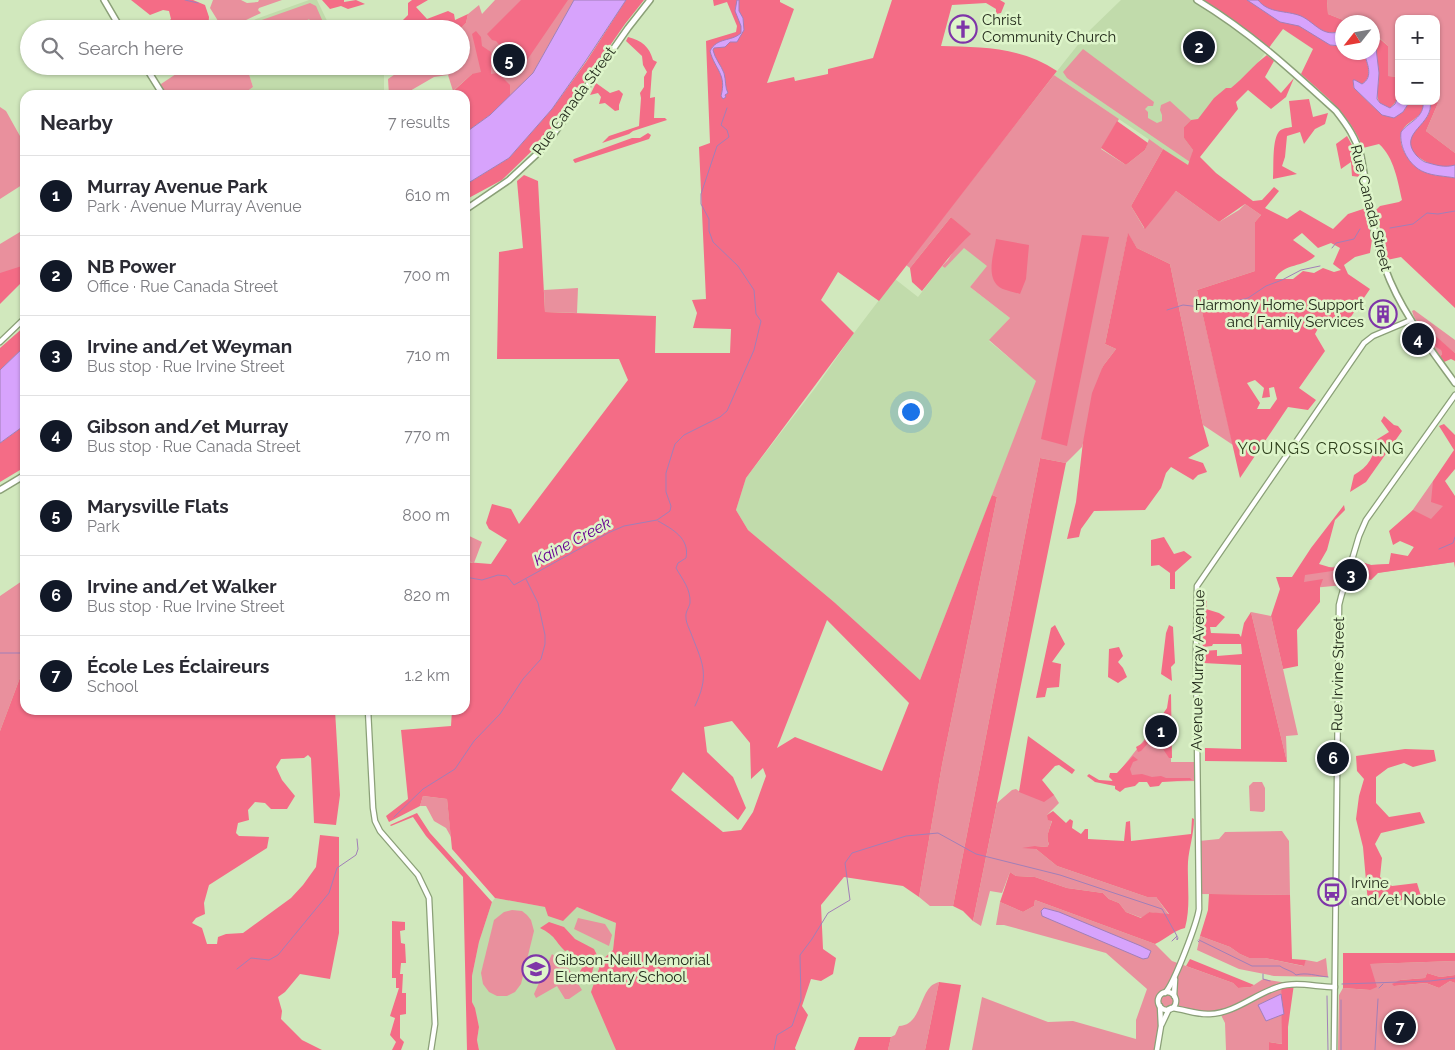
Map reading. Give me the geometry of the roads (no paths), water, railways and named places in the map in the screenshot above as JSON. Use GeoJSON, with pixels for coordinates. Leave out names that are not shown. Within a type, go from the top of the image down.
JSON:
{"type":"FeatureCollection","features":[{"type":"Feature","properties":{"kind":"main road"},"geometry":{"type":"LineString","coordinates":[[104,0],[116,20]]}},
{"type":"Feature","properties":{"kind":"main road","name":"Rue Canada Street"},"geometry":{"type":"LineString","coordinates":[[470,207],[509,180],[542,148],[650,0]]}},
{"type":"Feature","properties":{"kind":"main road","name":"Rue Canada Street"},"geometry":{"type":"LineString","coordinates":[[1197,0],[1237,25],[1268,49],[1336,111],[1345,122],[1352,133],[1360,153],[1378,246],[1385,268],[1411,320],[1455,383]]}},
{"type":"Feature","properties":{"kind":"main road"},"geometry":{"type":"LineString","coordinates":[[151,75],[160,90]]}},
{"type":"Feature","properties":{"kind":"main road"},"geometry":{"type":"LineString","coordinates":[[0,490],[20,478]]}},
{"type":"Feature","properties":{"kind":"street","name":"Avenue Murray Avenue"},"geometry":{"type":"LineString","coordinates":[[1165,993],[1175,978],[1197,920],[1199,908],[1196,650],[1196,592],[1198,586],[1364,343],[1373,336],[1411,320]]}},
{"type":"Feature","properties":{"kind":"street"},"geometry":{"type":"LineString","coordinates":[[0,342],[20,323]]}},
{"type":"Feature","properties":{"kind":"street","name":"Rue Irvine Street"},"geometry":{"type":"LineString","coordinates":[[1334,1050],[1340,597],[1358,536],[1366,520],[1455,394]]}},
{"type":"Feature","properties":{"kind":"street"},"geometry":{"type":"LineString","coordinates":[[368,715],[375,821],[387,840],[418,875],[429,898],[435,1024],[431,1050]]}},
{"type":"Feature","properties":{"kind":"street","name":"Avenue Murray Avenue"},"geometry":{"type":"LineString","coordinates":[[1175,978],[1175,998]]}},
{"type":"Feature","properties":{"kind":"street"},"geometry":{"type":"LineString","coordinates":[[1160,1006],[1164,1009],[1208,1014],[1220,1013],[1285,985],[1299,984],[1335,987]]}},
{"type":"Feature","properties":{"kind":"street"},"geometry":{"type":"LineString","coordinates":[[1157,1050],[1161,1026],[1159,998],[1165,993],[1170,993],[1179,1005],[1190,1011]]}},
{"type":"Feature","properties":{"kind":"street"},"geometry":{"type":"LineString","coordinates":[[1161,1026],[1170,1009],[1175,1004],[1175,998]]}},
{"type":"Feature","properties":{"kind":"waterway"},"geometry":{"type":"LineString","coordinates":[[185,0],[198,3]]}},
{"type":"Feature","properties":{"kind":"waterway","name":"Kaine Creek"},"geometry":{"type":"LineString","coordinates":[[470,578],[482,580],[498,575],[507,576],[514,585],[608,533],[624,526],[657,520],[670,511],[671,506],[666,492],[666,473],[675,444],[684,435],[720,417],[727,411],[754,350],[761,321],[756,314],[754,290],[738,266],[713,242],[709,231],[709,219],[701,204],[701,194],[717,146],[729,137],[727,130],[721,125],[727,108]]}},
{"type":"Feature","properties":{"kind":"waterway"},"geometry":{"type":"LineString","coordinates":[[1390,228],[1413,224],[1427,213],[1438,214],[1455,211]]}},
{"type":"Feature","properties":{"kind":"waterway"},"geometry":{"type":"LineString","coordinates":[[1332,248],[1336,243],[1354,239],[1360,229]]}},
{"type":"Feature","properties":{"kind":"waterway"},"geometry":{"type":"LineString","coordinates":[[1167,310],[1183,305],[1209,308],[1248,298],[1266,286],[1301,270],[1320,266]]}},
{"type":"Feature","properties":{"kind":"waterway"},"geometry":{"type":"LineString","coordinates":[[658,521],[679,535],[687,551],[686,558],[678,563],[676,568],[689,593],[690,603],[686,620],[702,663],[702,687],[695,706]]}},
{"type":"Feature","properties":{"kind":"waterway"},"geometry":{"type":"LineString","coordinates":[[1439,549],[1453,543],[1455,537]]}},
{"type":"Feature","properties":{"kind":"waterway"},"geometry":{"type":"LineString","coordinates":[[394,817],[423,789],[455,769],[474,741],[500,714],[523,679],[541,659],[545,635],[538,603],[526,579]]}},
{"type":"Feature","properties":{"kind":"waterway","name":"Kaine Creek"},"geometry":{"type":"LineString","coordinates":[[0,653],[20,653]]}},
{"type":"Feature","properties":{"kind":"waterway"},"geometry":{"type":"LineString","coordinates":[[774,1050],[777,1035],[792,1026],[801,1000],[800,955],[828,913],[850,900],[845,863],[852,853],[906,836],[938,833],[976,854],[1060,875],[1162,909],[1177,936]]}},
{"type":"Feature","properties":{"kind":"waterway"},"geometry":{"type":"LineString","coordinates":[[237,969],[251,958],[269,960],[278,955],[329,893],[337,868],[356,855],[358,849],[357,839]]}},
{"type":"Feature","properties":{"kind":"waterway"},"geometry":{"type":"LineString","coordinates":[[1172,941],[1177,936],[1177,940],[1178,938]]}},
{"type":"Feature","properties":{"kind":"waterway"},"geometry":{"type":"LineString","coordinates":[[1199,940],[1252,966],[1280,966],[1296,975],[1308,974],[1328,977]]}},
{"type":"Feature","properties":{"kind":"waterway"},"geometry":{"type":"LineString","coordinates":[[1263,974],[1263,979],[1270,981]]}},
{"type":"Feature","properties":{"kind":"waterway"},"geometry":{"type":"LineString","coordinates":[[1342,984],[1430,981],[1455,978]]}},
{"type":"Feature","properties":{"kind":"waterway"},"geometry":{"type":"LineString","coordinates":[[1379,988],[1383,984]]}},
{"type":"Feature","properties":{"kind":"waterway"},"geometry":{"type":"LineString","coordinates":[[1327,996],[1328,1050]]}},
{"type":"Feature","properties":{"kind":"waterway"},"geometry":{"type":"LineString","coordinates":[[1375,1050],[1378,999]]}},
{"type":"Feature","properties":{"kind":"waterway"},"geometry":{"type":"LineString","coordinates":[[1341,1000],[1341,1050]]}},
{"type":"Feature","properties":{"kind":"place","name":"Christ Community Church"},"geometry":{"type":"Point","coordinates":[963,29]}},
{"type":"Feature","properties":{"kind":"place","name":"NB Power"},"geometry":{"type":"Point","coordinates":[1199,47]}},
{"type":"Feature","properties":{"kind":"place","name":"Marysville Flats"},"geometry":{"type":"Point","coordinates":[509,60]}},
{"type":"Feature","properties":{"kind":"place","name":"Harmony Home Support and Family Services"},"geometry":{"type":"Point","coordinates":[1383,314]}},
{"type":"Feature","properties":{"kind":"place","name":"Gibson and/et Murray"},"geometry":{"type":"Point","coordinates":[1418,339]}},
{"type":"Feature","properties":{"kind":"place","name":"Irvine and/et Weyman"},"geometry":{"type":"Point","coordinates":[1351,575]}},
{"type":"Feature","properties":{"kind":"place","name":"Murray Avenue Park"},"geometry":{"type":"Point","coordinates":[1161,731]}},
{"type":"Feature","properties":{"kind":"place","name":"Irvine and/et Walker"},"geometry":{"type":"Point","coordinates":[1333,758]}},
{"type":"Feature","properties":{"kind":"place","name":"Irvine and/et Noble"},"geometry":{"type":"Point","coordinates":[1332,892]}},
{"type":"Feature","properties":{"kind":"place","name":"Gibson-Neill Memorial Elementary School"},"geometry":{"type":"Point","coordinates":[536,969]}},
{"type":"Feature","properties":{"kind":"place","name":"École Les Éclaireurs"},"geometry":{"type":"Point","coordinates":[1400,1027]}},
{"type":"Feature","properties":{"kind":"district","name":"YOUNGS CROSSING"},"geometry":{"type":"Point","coordinates":[1321,448]}}]}
